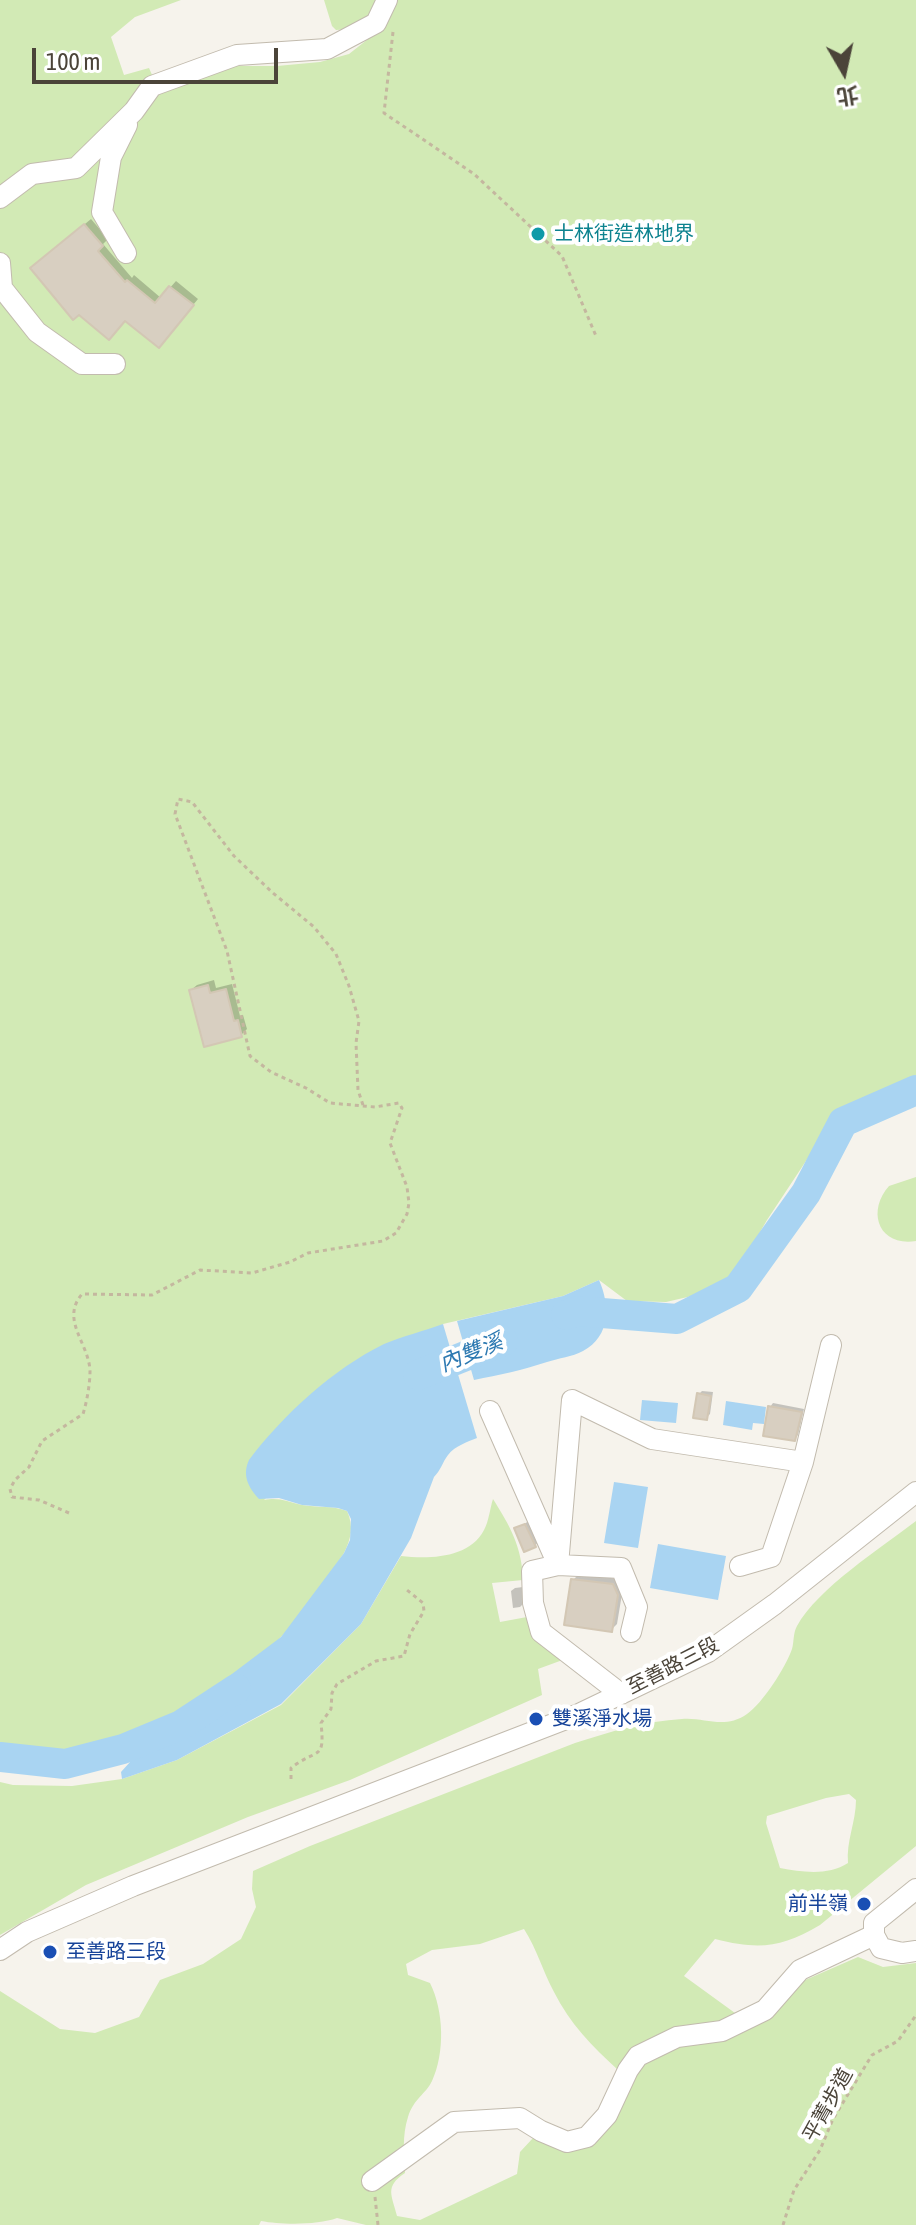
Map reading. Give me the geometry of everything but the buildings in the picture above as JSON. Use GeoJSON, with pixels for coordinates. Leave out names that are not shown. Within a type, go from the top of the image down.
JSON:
{"type":"FeatureCollection","features":[{"type":"Feature","properties":{"kind":"street"},"geometry":{"type":"LineString","coordinates":[[126,253],[102,212],[111,157],[134,111],[152,86],[237,55],[327,49],[376,23],[387,0]]}},
{"type":"Feature","properties":{"kind":"street"},"geometry":{"type":"LineString","coordinates":[[0,198],[32,174],[76,168],[134,111]]}},
{"type":"Feature","properties":{"kind":"street"},"geometry":{"type":"LineString","coordinates":[[0,263],[2,288],[37,332],[82,364],[115,364]]}},
{"type":"Feature","properties":{"kind":"street"},"geometry":{"type":"LineString","coordinates":[[740,1566],[771,1557],[803,1462],[831,1345]]}},
{"type":"Feature","properties":{"kind":"street"},"geometry":{"type":"LineString","coordinates":[[558,1565],[572,1400],[652,1439],[803,1462]]}},
{"type":"Feature","properties":{"kind":"street"},"geometry":{"type":"LineString","coordinates":[[490,1411],[558,1565]]}},
{"type":"Feature","properties":{"kind":"street","name":"至善路三段"},"geometry":{"type":"LineString","coordinates":[[0,1950],[27,1932],[133,1886],[579,1714],[708,1652],[775,1604],[916,1492]]}},
{"type":"Feature","properties":{"kind":"street"},"geometry":{"type":"LineString","coordinates":[[621,1694],[541,1632],[533,1603],[532,1571],[558,1565],[621,1568],[637,1607],[631,1632]]}},
{"type":"Feature","properties":{"kind":"street"},"geometry":{"type":"LineString","coordinates":[[916,1889],[874,1923],[874,1935],[881,1948],[902,1953],[916,1951]]}},
{"type":"Feature","properties":{"kind":"street"},"geometry":{"type":"LineString","coordinates":[[372,2181],[454,2122],[520,2118],[567,2142],[587,2137],[607,2115],[638,2056],[677,2037],[722,2031],[765,2010],[800,1970],[874,1935]]}},
{"type":"Feature","properties":{"kind":"path"},"geometry":{"type":"LineString","coordinates":[[394,28],[384,113],[474,174],[562,256],[596,336]]}},
{"type":"Feature","properties":{"kind":"path"},"geometry":{"type":"LineString","coordinates":[[69,1513],[39,1500],[12,1497],[10,1489],[36,1456],[42,1441],[83,1414],[90,1369],[72,1316],[75,1302],[82,1294],[152,1295],[200,1270],[252,1273],[290,1262],[308,1253],[383,1241],[396,1233],[407,1214],[409,1203],[407,1187],[390,1143],[402,1108],[399,1103],[375,1107],[330,1103],[271,1072],[250,1056],[227,951],[175,814],[178,799],[192,802],[234,856],[314,927],[336,954],[359,1021],[356,1043],[358,1090],[363,1105]]}},
{"type":"Feature","properties":{"kind":"path"},"geometry":{"type":"LineString","coordinates":[[291,1779],[291,1768],[319,1754],[323,1747],[321,1723],[331,1709],[332,1693],[337,1684],[376,1661],[404,1656],[410,1634],[424,1611],[423,1603],[407,1590]]}},
{"type":"Feature","properties":{"kind":"path","name":"平菁步道"},"geometry":{"type":"LineString","coordinates":[[783,2225],[794,2190],[820,2150],[833,2119],[872,2055],[898,2041],[916,2015]]}},
{"type":"Feature","properties":{"kind":"path"},"geometry":{"type":"LineString","coordinates":[[372,2181],[378,2225]]}},
{"type":"Feature","properties":{"kind":"green space"},"geometry":{"type":"Polygon","coordinates":[[[0,0],[181,0],[135,17],[111,37],[124,75],[149,68],[159,91],[224,66],[320,62],[349,54],[377,32],[395,0],[916,0],[916,1076],[837,1114],[738,1270],[705,1293],[666,1302],[627,1301],[599,1280],[563,1296],[443,1324],[264,1500],[279,1499],[341,1509],[347,1511],[350,1522],[350,1538],[344,1553],[290,1628],[237,1674],[178,1710],[116,1739],[61,1751],[0,1744],[0,0]]]}},
{"type":"Feature","properties":{"kind":"green space"},"geometry":{"type":"Polygon","coordinates":[[[324,0],[380,0],[362,21],[336,30],[324,0]]]}},
{"type":"Feature","properties":{"kind":"green space"},"geometry":{"type":"Polygon","coordinates":[[[916,1177],[916,1241],[893,1239],[880,1226],[878,1206],[889,1186],[916,1177]]]}},
{"type":"Feature","properties":{"kind":"green space"},"geometry":{"type":"Polygon","coordinates":[[[493,1499],[514,1537],[523,1580],[492,1583],[500,1622],[527,1617],[568,1658],[538,1669],[542,1695],[350,1780],[248,1817],[86,1885],[0,1935],[0,1782],[72,1786],[122,1779],[177,1760],[281,1705],[361,1624],[401,1556],[435,1557],[468,1547],[484,1530],[493,1499]]]}},
{"type":"Feature","properties":{"kind":"green space"},"geometry":{"type":"Polygon","coordinates":[[[916,1521],[916,1846],[820,1925],[806,1933],[769,1945],[744,1945],[715,1939],[684,1976],[735,2013],[733,2022],[659,2038],[641,2048],[618,2070],[574,2024],[560,2004],[524,1929],[480,1944],[432,1950],[406,1964],[408,1975],[430,1983],[435,1994],[441,2045],[432,2081],[413,2105],[408,2117],[404,2138],[405,2173],[394,2183],[391,2192],[397,2216],[420,2220],[517,2174],[520,2152],[533,2138],[568,2147],[595,2137],[612,2116],[640,2058],[676,2041],[719,2037],[762,2017],[803,1981],[858,1957],[883,1967],[916,1963],[916,2225],[366,2225],[337,2218],[300,2224],[261,2221],[259,2225],[0,2225],[0,1991],[60,2029],[95,2033],[139,2017],[160,1980],[203,1964],[241,1939],[256,1907],[252,1889],[253,1871],[575,1743],[668,1720],[722,1722],[739,1719],[760,1702],[779,1675],[792,1649],[796,1629],[806,1612],[834,1583],[916,1521]],[[849,1794],[826,1798],[767,1816],[766,1823],[780,1868],[823,1871],[848,1863],[856,1800],[849,1794]]]}},
{"type":"Feature","properties":{"kind":"water"},"geometry":{"type":"Polygon","coordinates":[[[599,1280],[606,1319],[592,1345],[570,1356],[474,1380],[457,1321],[563,1296],[599,1280]]]}},
{"type":"Feature","properties":{"kind":"water"},"geometry":{"type":"Polygon","coordinates":[[[443,1324],[477,1438],[451,1452],[434,1477],[411,1538],[361,1624],[281,1704],[177,1760],[122,1779],[121,1772],[140,1751],[180,1732],[202,1716],[212,1689],[281,1637],[344,1553],[350,1540],[351,1519],[347,1511],[302,1505],[279,1498],[259,1499],[247,1481],[249,1460],[293,1410],[346,1366],[384,1344],[443,1324]]]}},
{"type":"Feature","properties":{"kind":"water"},"geometry":{"type":"Polygon","coordinates":[[[642,1400],[678,1403],[676,1423],[640,1420],[642,1400]]]}},
{"type":"Feature","properties":{"kind":"water"},"geometry":{"type":"Polygon","coordinates":[[[726,1401],[766,1407],[764,1424],[753,1423],[752,1430],[723,1425],[726,1401]]]}},
{"type":"Feature","properties":{"kind":"water"},"geometry":{"type":"Polygon","coordinates":[[[614,1482],[648,1487],[638,1548],[604,1543],[614,1482]]]}},
{"type":"Feature","properties":{"kind":"water"},"geometry":{"type":"Polygon","coordinates":[[[658,1544],[726,1556],[718,1600],[650,1588],[658,1544]]]}},
{"type":"Feature","properties":{"kind":"waterway","name":"內雙溪"},"geometry":{"type":"LineString","coordinates":[[566,1315],[577,1311],[677,1319],[738,1288],[806,1193],[843,1122],[916,1090]]}},
{"type":"Feature","properties":{"kind":"waterway","name":"內雙溪"},"geometry":{"type":"LineString","coordinates":[[418,1375],[503,1341]]}},
{"type":"Feature","properties":{"kind":"waterway","name":"內雙溪"},"geometry":{"type":"LineString","coordinates":[[0,1757],[65,1764],[123,1749],[181,1725],[236,1689]]}},
{"type":"Feature","properties":{"kind":"place","name":"士林街造林地界"},"geometry":{"type":"Point","coordinates":[538,234]}},
{"type":"Feature","properties":{"kind":"place","name":"雙溪淨水場"},"geometry":{"type":"Point","coordinates":[536,1719]}},
{"type":"Feature","properties":{"kind":"place","name":"前半嶺"},"geometry":{"type":"Point","coordinates":[864,1904]}},
{"type":"Feature","properties":{"kind":"place","name":"至善路三段"},"geometry":{"type":"Point","coordinates":[50,1952]}}]}
